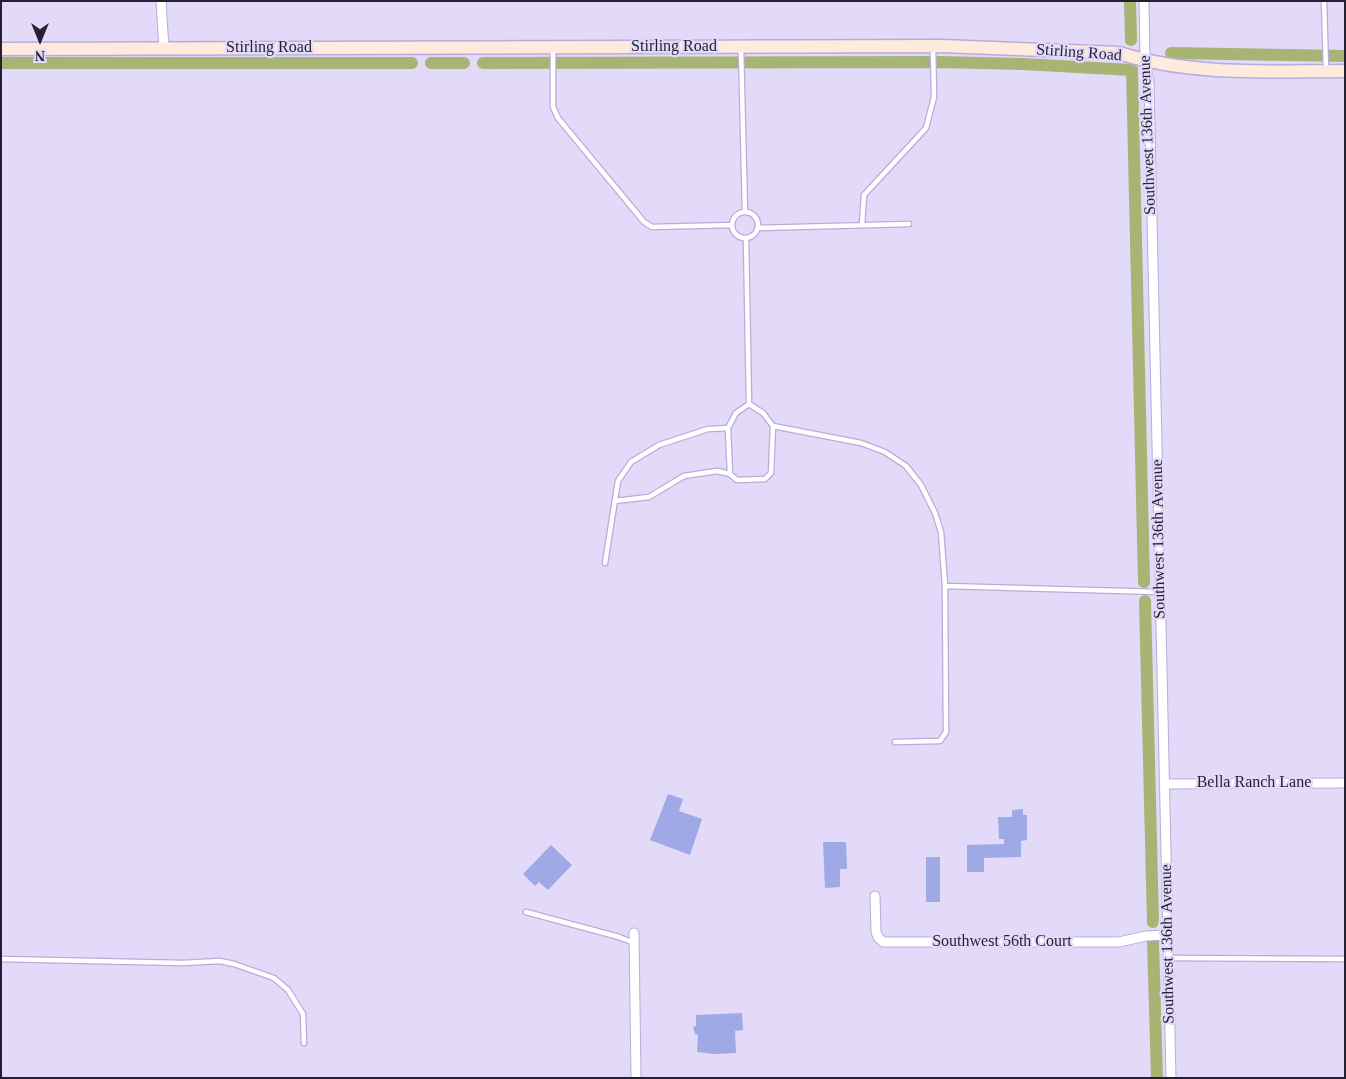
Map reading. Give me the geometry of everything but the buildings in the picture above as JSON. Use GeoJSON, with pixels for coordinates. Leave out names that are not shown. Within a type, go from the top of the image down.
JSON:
{"type":"FeatureCollection","features":[{"type":"Feature","properties":{"kind":"street"},"geometry":{"type":"LineString","coordinates":[[161,1],[164,48]]}},
{"type":"Feature","properties":{"kind":"street","name":"Southwest 136th Avenue"},"geometry":{"type":"LineString","coordinates":[[1144,1],[1145,61],[1149,82],[1171,1078]]}},
{"type":"Feature","properties":{"kind":"street","name":"Stirling Road"},"geometry":{"type":"LineString","coordinates":[[1,49],[933,46],[1119,53],[1145,61],[1186,68],[1326,69],[1345,71]]}},
{"type":"Feature","properties":{"kind":"street","name":"Bella Ranch Lane"},"geometry":{"type":"LineString","coordinates":[[1164,784],[1345,783]]}},
{"type":"Feature","properties":{"kind":"street","name":"Southwest 56th Court"},"geometry":{"type":"LineString","coordinates":[[875,896],[876,932],[883,942],[1119,942],[1146,936],[1167,935]]}},
{"type":"Feature","properties":{"kind":"street"},"geometry":{"type":"LineString","coordinates":[[634,933],[636,1078]]}},
{"type":"Feature","properties":{"kind":"lane"},"geometry":{"type":"LineString","coordinates":[[1324,1],[1326,69]]}},
{"type":"Feature","properties":{"kind":"lane"},"geometry":{"type":"LineString","coordinates":[[862,224],[864,195],[926,128],[934,97],[933,46]]}},
{"type":"Feature","properties":{"kind":"lane"},"geometry":{"type":"LineString","coordinates":[[740,47],[744,212]]}},
{"type":"Feature","properties":{"kind":"lane"},"geometry":{"type":"LineString","coordinates":[[553,48],[553,107],[558,118],[644,222],[652,227],[732,225]]}},
{"type":"Feature","properties":{"kind":"lane"},"geometry":{"type":"LineString","coordinates":[[744,212],[757,219],[758,228],[754,235],[742,238],[735,233],[732,225],[735,217],[744,212]]}},
{"type":"Feature","properties":{"kind":"lane"},"geometry":{"type":"LineString","coordinates":[[758,228],[910,224]]}},
{"type":"Feature","properties":{"kind":"lane"},"geometry":{"type":"LineString","coordinates":[[746,238],[749,404]]}},
{"type":"Feature","properties":{"kind":"lane"},"geometry":{"type":"LineString","coordinates":[[749,404],[763,413],[774,426],[861,443],[885,452],[906,466],[921,485],[935,513],[941,532],[945,586],[946,732],[940,742],[895,742]]}},
{"type":"Feature","properties":{"kind":"lane"},"geometry":{"type":"LineString","coordinates":[[730,474],[728,428],[736,413],[749,404]]}},
{"type":"Feature","properties":{"kind":"lane"},"geometry":{"type":"LineString","coordinates":[[615,501],[649,497],[684,476],[717,471],[730,474],[737,480],[765,479],[771,473],[774,426]]}},
{"type":"Feature","properties":{"kind":"lane"},"geometry":{"type":"LineString","coordinates":[[605,563],[618,481],[631,462],[659,445],[708,429],[728,428]]}},
{"type":"Feature","properties":{"kind":"lane"},"geometry":{"type":"LineString","coordinates":[[945,586],[1160,592]]}},
{"type":"Feature","properties":{"kind":"lane"},"geometry":{"type":"LineString","coordinates":[[526,912],[619,937],[634,943]]}},
{"type":"Feature","properties":{"kind":"lane"},"geometry":{"type":"LineString","coordinates":[[1168,958],[1345,960]]}},
{"type":"Feature","properties":{"kind":"lane"},"geometry":{"type":"LineString","coordinates":[[1,959],[183,963],[220,961],[234,964],[274,978],[288,990],[303,1014],[304,1042]]}},
{"type":"Feature","properties":{"kind":"waterway"},"geometry":{"type":"LineString","coordinates":[[1130,1],[1131,40]]}},
{"type":"Feature","properties":{"kind":"waterway"},"geometry":{"type":"LineString","coordinates":[[1171,53],[1345,56]]}},
{"type":"Feature","properties":{"kind":"waterway"},"geometry":{"type":"LineString","coordinates":[[483,63],[939,62],[1132,70],[1144,582]]}},
{"type":"Feature","properties":{"kind":"waterway"},"geometry":{"type":"LineString","coordinates":[[1,63],[412,63]]}},
{"type":"Feature","properties":{"kind":"waterway"},"geometry":{"type":"LineString","coordinates":[[431,63],[464,63]]}},
{"type":"Feature","properties":{"kind":"waterway"},"geometry":{"type":"LineString","coordinates":[[1145,601],[1153,922]]}},
{"type":"Feature","properties":{"kind":"waterway"},"geometry":{"type":"LineString","coordinates":[[1153,941],[1157,1078]]}}]}
